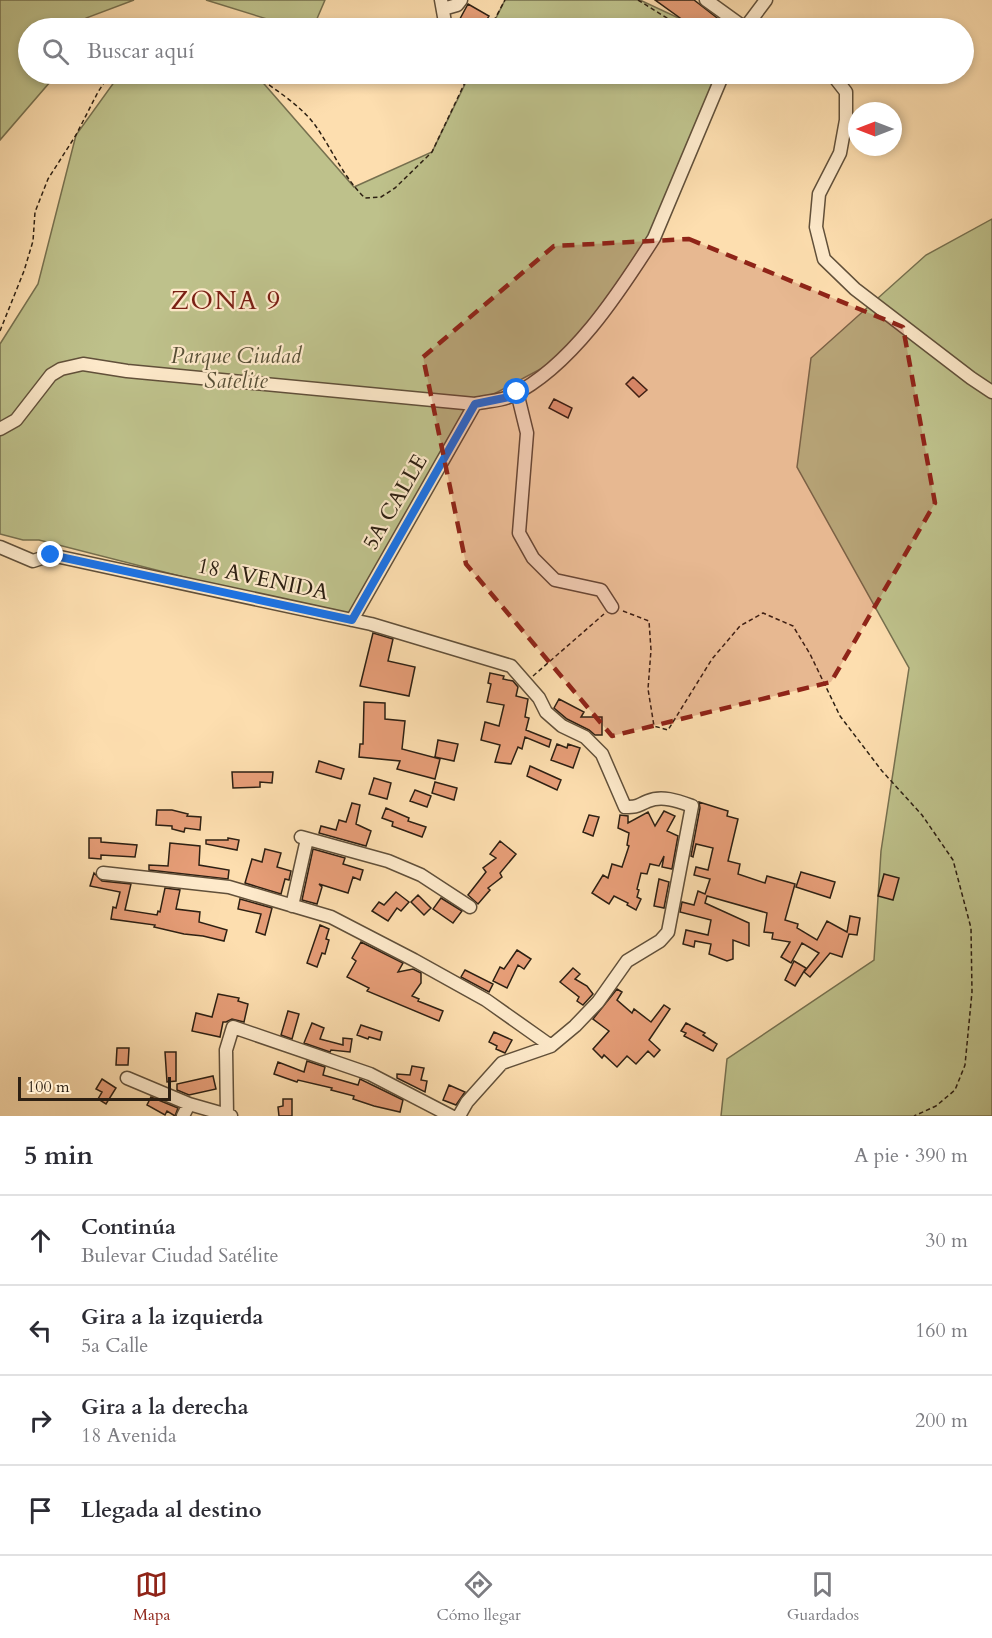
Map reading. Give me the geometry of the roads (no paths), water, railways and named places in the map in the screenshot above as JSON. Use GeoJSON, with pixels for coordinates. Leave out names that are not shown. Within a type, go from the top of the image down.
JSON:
{"type":"FeatureCollection","features":[{"type":"Feature","properties":{"kind":"street"},"geometry":{"type":"LineString","coordinates":[[442,4],[457,5],[461,0]]}},
{"type":"Feature","properties":{"kind":"street"},"geometry":{"type":"LineString","coordinates":[[706,0],[731,18]]}},
{"type":"Feature","properties":{"kind":"street"},"geometry":{"type":"LineString","coordinates":[[752,18],[766,0]]}},
{"type":"Feature","properties":{"kind":"street"},"geometry":{"type":"LineString","coordinates":[[0,429],[16,420],[51,375],[61,369],[83,364],[138,372],[475,404],[509,397],[549,372],[614,299],[654,238],[719,84]]}},
{"type":"Feature","properties":{"kind":"street"},"geometry":{"type":"LineString","coordinates":[[840,84],[846,92],[846,120],[840,153],[819,194],[816,226],[824,259],[855,289],[970,378],[992,392]]}},
{"type":"Feature","properties":{"kind":"street"},"geometry":{"type":"LineString","coordinates":[[517,392],[527,433],[519,533],[533,558],[555,580],[601,590],[612,607]]}},
{"type":"Feature","properties":{"kind":"street","name":"5A CALLE"},"geometry":{"type":"LineString","coordinates":[[352,620],[475,404]]}},
{"type":"Feature","properties":{"kind":"street","name":"18 AVENIDA"},"geometry":{"type":"LineString","coordinates":[[0,547],[33,561],[51,555],[352,620],[511,666],[527,682],[546,712],[562,726],[585,737],[602,754],[625,807],[639,807],[649,800],[670,798],[692,806],[668,932],[660,941],[627,961],[598,1002],[575,1026],[551,1046]]}},
{"type":"Feature","properties":{"kind":"street"},"geometry":{"type":"LineString","coordinates":[[292,906],[304,838],[388,861],[421,875],[470,907]]}},
{"type":"Feature","properties":{"kind":"street"},"geometry":{"type":"LineString","coordinates":[[103,873],[229,887],[331,917],[486,1000],[551,1046]]}},
{"type":"Feature","properties":{"kind":"street"},"geometry":{"type":"LineString","coordinates":[[127,1078],[189,1104],[229,1115],[226,1050],[233,1027],[370,1074],[451,1116]]}},
{"type":"Feature","properties":{"kind":"street"},"geometry":{"type":"LineString","coordinates":[[459,1116],[467,1102],[502,1063],[551,1046]]}},
{"type":"Feature","properties":{"kind":"street"},"geometry":{"type":"LineString","coordinates":[[183,1116],[189,1104]]}},
{"type":"Feature","properties":{"kind":"district","name":"ZONA 9"},"geometry":{"type":"Point","coordinates":[226,300]}},
{"type":"Feature","properties":{"kind":"park label","name":"Parque Ciudad Satelite"},"geometry":{"type":"Point","coordinates":[236,368]}}]}
